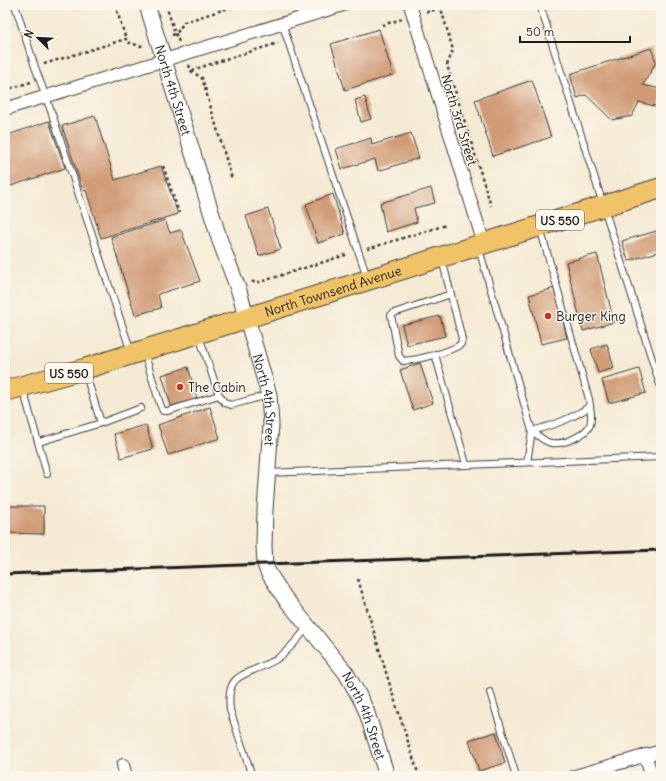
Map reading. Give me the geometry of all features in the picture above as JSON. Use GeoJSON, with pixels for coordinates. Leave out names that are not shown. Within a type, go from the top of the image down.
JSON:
{"type":"FeatureCollection","features":[{"type":"Feature","properties":{"kind":"highway","name":"North Townsend Avenue"},"geometry":{"type":"LineString","coordinates":[[10,388],[84,369],[661,188]]}},
{"type":"Feature","properties":{"kind":"street","name":"North 4th Street"},"geometry":{"type":"LineString","coordinates":[[147,5],[220,241],[239,291],[268,395],[271,424],[267,473],[264,546],[265,564],[274,583],[346,673],[366,710],[387,776]]}},
{"type":"Feature","properties":{"kind":"street"},"geometry":{"type":"LineString","coordinates":[[5,109],[343,5]]}},
{"type":"Feature","properties":{"kind":"street","name":"North 3rd Street"},"geometry":{"type":"LineString","coordinates":[[410,5],[481,244]]}},
{"type":"Feature","properties":{"kind":"street"},"geometry":{"type":"LineString","coordinates":[[575,776],[661,751]]}},
{"type":"Feature","properties":{"kind":"street"},"geometry":{"type":"LineString","coordinates":[[645,755],[652,776]]}},
{"type":"Feature","properties":{"kind":"lane"},"geometry":{"type":"LineString","coordinates":[[15,5],[45,97],[137,352],[163,411],[168,412],[219,395]]}},
{"type":"Feature","properties":{"kind":"lane"},"geometry":{"type":"LineString","coordinates":[[540,5],[661,388]]}},
{"type":"Feature","properties":{"kind":"lane"},"geometry":{"type":"LineString","coordinates":[[282,23],[359,251],[367,279]]}},
{"type":"Feature","properties":{"kind":"lane"},"geometry":{"type":"LineString","coordinates":[[532,431],[550,443],[562,444],[576,437],[589,427],[591,421],[589,399],[539,226]]}},
{"type":"Feature","properties":{"kind":"lane"},"geometry":{"type":"LineString","coordinates":[[481,244],[532,431],[527,462]]}},
{"type":"Feature","properties":{"kind":"lane"},"geometry":{"type":"LineString","coordinates":[[441,257],[451,294],[462,339],[461,344],[457,347],[435,354],[403,361],[399,356],[391,315],[451,294]]}},
{"type":"Feature","properties":{"kind":"lane"},"geometry":{"type":"LineString","coordinates":[[197,333],[219,395],[225,403],[231,405],[268,395]]}},
{"type":"Feature","properties":{"kind":"lane"},"geometry":{"type":"LineString","coordinates":[[435,354],[466,464]]}},
{"type":"Feature","properties":{"kind":"lane"},"geometry":{"type":"LineString","coordinates":[[84,369],[101,423]]}},
{"type":"Feature","properties":{"kind":"lane"},"geometry":{"type":"LineString","coordinates":[[10,388],[39,442],[48,474]]}},
{"type":"Feature","properties":{"kind":"lane"},"geometry":{"type":"LineString","coordinates":[[532,431],[560,423],[579,414],[590,406]]}},
{"type":"Feature","properties":{"kind":"lane"},"geometry":{"type":"LineString","coordinates":[[39,442],[101,423],[141,408]]}},
{"type":"Feature","properties":{"kind":"lane"},"geometry":{"type":"LineString","coordinates":[[267,473],[661,457]]}},
{"type":"Feature","properties":{"kind":"lane"},"geometry":{"type":"LineString","coordinates":[[252,776],[230,710],[230,688],[237,678],[278,659],[308,627]]}},
{"type":"Feature","properties":{"kind":"lane"},"geometry":{"type":"LineString","coordinates":[[490,692],[516,776]]}},
{"type":"Feature","properties":{"kind":"path"},"geometry":{"type":"LineString","coordinates":[[115,5],[126,42],[140,46],[176,34],[184,22],[232,7],[234,5]]}},
{"type":"Feature","properties":{"kind":"path"},"geometry":{"type":"LineString","coordinates":[[166,5],[191,71],[202,78],[232,179]]}},
{"type":"Feature","properties":{"kind":"path"},"geometry":{"type":"LineString","coordinates":[[440,5],[453,50],[447,65],[491,206]]}},
{"type":"Feature","properties":{"kind":"path"},"geometry":{"type":"LineString","coordinates":[[5,90],[30,82],[31,79],[28,70],[35,67],[126,39]]}},
{"type":"Feature","properties":{"kind":"path"},"geometry":{"type":"LineString","coordinates":[[191,71],[288,40]]}},
{"type":"Feature","properties":{"kind":"path"},"geometry":{"type":"LineString","coordinates":[[163,166],[179,214]]}},
{"type":"Feature","properties":{"kind":"path"},"geometry":{"type":"LineString","coordinates":[[359,251],[446,224]]}},
{"type":"Feature","properties":{"kind":"path"},"geometry":{"type":"LineString","coordinates":[[252,281],[255,283],[263,281],[346,255]]}},
{"type":"Feature","properties":{"kind":"path"},"geometry":{"type":"LineString","coordinates":[[358,579],[419,776]]}},
{"type":"Feature","properties":{"kind":"building"},"geometry":{"type":"Polygon","coordinates":[[[379,29],[393,75],[345,90],[331,44],[379,29]]]}},
{"type":"Feature","properties":{"kind":"building"},"geometry":{"type":"Polygon","coordinates":[[[651,48],[656,62],[643,85],[661,89],[661,97],[658,107],[639,102],[632,116],[612,120],[586,95],[577,98],[570,74],[651,48]]]}},
{"type":"Feature","properties":{"kind":"building"},"geometry":{"type":"Polygon","coordinates":[[[532,80],[551,137],[493,156],[475,100],[532,80]]]}},
{"type":"Feature","properties":{"kind":"building"},"geometry":{"type":"Polygon","coordinates":[[[365,97],[371,119],[361,122],[355,100],[365,97]]]}},
{"type":"Feature","properties":{"kind":"building"},"geometry":{"type":"Polygon","coordinates":[[[95,116],[115,180],[161,166],[178,214],[101,238],[86,190],[83,191],[62,126],[95,116]]]}},
{"type":"Feature","properties":{"kind":"building"},"geometry":{"type":"Polygon","coordinates":[[[49,121],[65,168],[5,188],[5,136],[49,121]]]}},
{"type":"Feature","properties":{"kind":"building"},"geometry":{"type":"Polygon","coordinates":[[[411,133],[419,158],[378,171],[375,159],[342,169],[336,149],[371,138],[372,145],[411,133]]]}},
{"type":"Feature","properties":{"kind":"building"},"geometry":{"type":"Polygon","coordinates":[[[431,188],[435,203],[414,208],[417,222],[386,232],[380,203],[431,188]]]}},
{"type":"Feature","properties":{"kind":"building"},"geometry":{"type":"Polygon","coordinates":[[[333,194],[345,234],[318,243],[306,204],[333,194]]]}},
{"type":"Feature","properties":{"kind":"building"},"geometry":{"type":"Polygon","coordinates":[[[268,209],[281,249],[259,256],[246,216],[268,209]]]}},
{"type":"Feature","properties":{"kind":"building"},"geometry":{"type":"Polygon","coordinates":[[[165,220],[170,233],[181,230],[200,281],[158,294],[161,308],[135,315],[111,237],[165,220]]]}},
{"type":"Feature","properties":{"kind":"building"},"geometry":{"type":"Polygon","coordinates":[[[660,230],[661,251],[628,261],[622,241],[660,230]]]}},
{"type":"Feature","properties":{"kind":"building"},"geometry":{"type":"Polygon","coordinates":[[[597,254],[614,322],[583,331],[566,262],[597,254]]]}},
{"type":"Feature","properties":{"kind":"building","name":"Burger King"},"geometry":{"type":"Polygon","coordinates":[[[555,288],[567,338],[541,344],[529,295],[555,288]]]}},
{"type":"Feature","properties":{"kind":"building"},"geometry":{"type":"Polygon","coordinates":[[[440,316],[445,336],[407,345],[402,325],[440,316]]]}},
{"type":"Feature","properties":{"kind":"building"},"geometry":{"type":"Polygon","coordinates":[[[607,344],[614,368],[598,373],[591,349],[607,344]]]}},
{"type":"Feature","properties":{"kind":"building"},"geometry":{"type":"Polygon","coordinates":[[[420,363],[433,403],[413,410],[400,370],[420,363]]]}},
{"type":"Feature","properties":{"kind":"building","name":"The Cabin"},"geometry":{"type":"Polygon","coordinates":[[[188,367],[197,399],[171,406],[162,375],[188,367]]]}},
{"type":"Feature","properties":{"kind":"building"},"geometry":{"type":"Polygon","coordinates":[[[639,369],[646,393],[609,403],[602,380],[639,369]]]}},
{"type":"Feature","properties":{"kind":"building"},"geometry":{"type":"Polygon","coordinates":[[[210,407],[220,438],[168,455],[158,425],[210,407]]]}},
{"type":"Feature","properties":{"kind":"building"},"geometry":{"type":"Polygon","coordinates":[[[146,425],[153,449],[121,458],[114,434],[146,425]]]}},
{"type":"Feature","properties":{"kind":"building"},"geometry":{"type":"Polygon","coordinates":[[[5,506],[44,506],[44,534],[5,533],[5,506]]]}},
{"type":"Feature","properties":{"kind":"building"},"geometry":{"type":"Polygon","coordinates":[[[496,732],[505,763],[479,771],[469,740],[496,732]]]}},
{"type":"Feature","properties":{"kind":"railway"},"geometry":{"type":"LineString","coordinates":[[5,574],[661,550]]}},
{"type":"Feature","properties":{"kind":"place","name":"Burger King"},"geometry":{"type":"Point","coordinates":[548,316]}},
{"type":"Feature","properties":{"kind":"place","name":"The Cabin"},"geometry":{"type":"Point","coordinates":[180,387]}}]}
